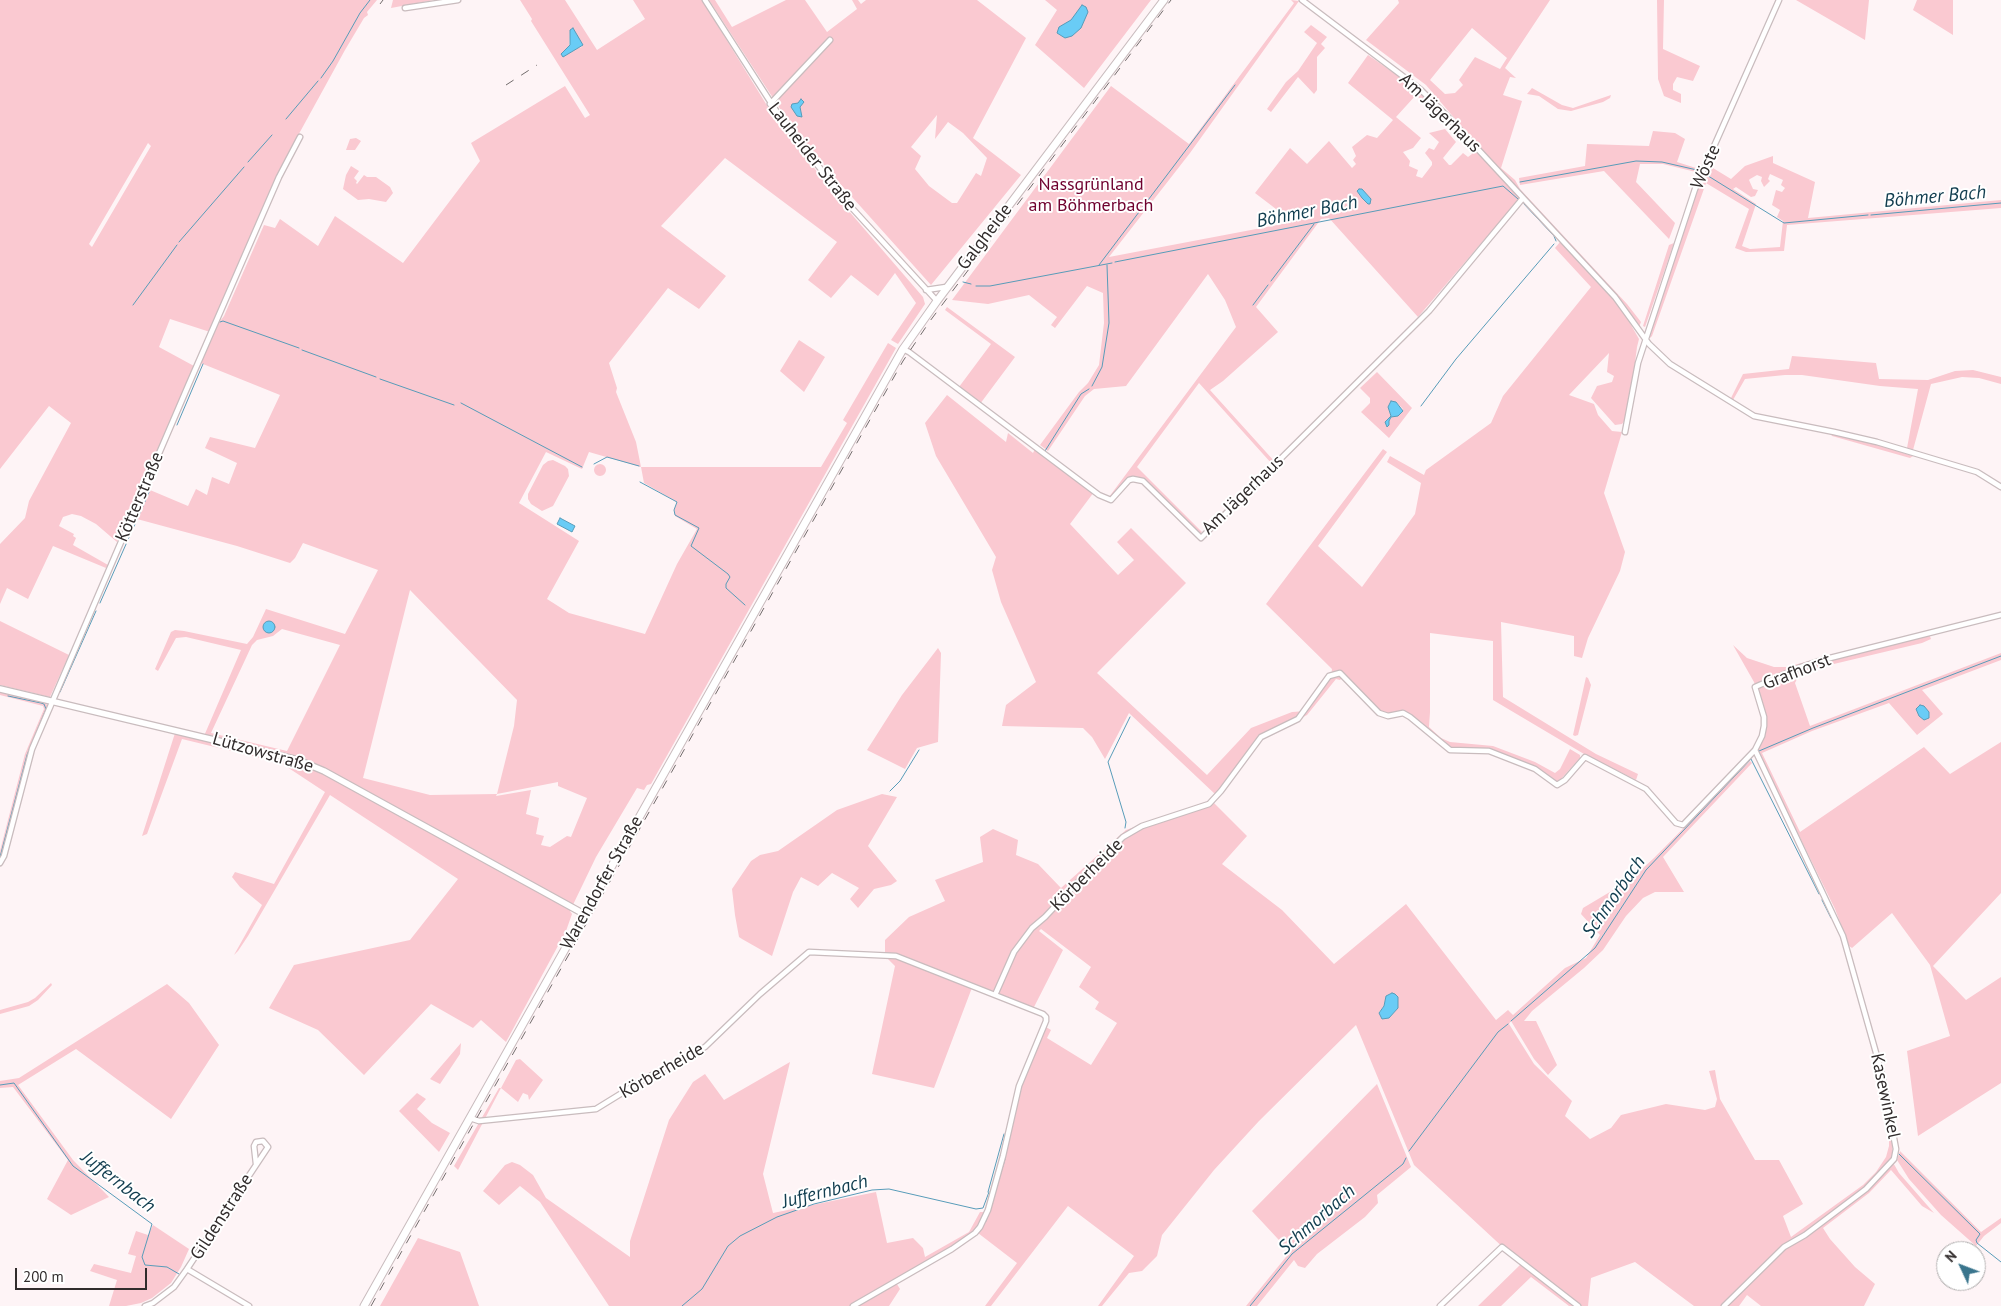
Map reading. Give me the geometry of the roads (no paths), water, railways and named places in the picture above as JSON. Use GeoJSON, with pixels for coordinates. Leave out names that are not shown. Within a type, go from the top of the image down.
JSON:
{"type":"FeatureCollection","features":[{"type":"Feature","properties":{"kind":"main road","name":"Galgheide"},"geometry":{"type":"LineString","coordinates":[[840,459],[903,349],[948,286],[1164,0]]}},
{"type":"Feature","properties":{"kind":"main road","name":"Warendorfer Straße"},"geometry":{"type":"LineString","coordinates":[[364,1306],[840,459]]}},
{"type":"Feature","properties":{"kind":"street"},"geometry":{"type":"LineString","coordinates":[[405,8],[458,0]]}},
{"type":"Feature","properties":{"kind":"street","name":"Lauheider Straße"},"geometry":{"type":"LineString","coordinates":[[705,0],[770,104],[832,185],[937,301]]}},
{"type":"Feature","properties":{"kind":"street","name":"Am Jägerhaus"},"geometry":{"type":"LineString","coordinates":[[1302,0],[1420,88],[1615,297],[1645,339]]}},
{"type":"Feature","properties":{"kind":"street","name":"Wöste"},"geometry":{"type":"LineString","coordinates":[[1625,432],[1638,363],[1645,339],[1700,177],[1779,0]]}},
{"type":"Feature","properties":{"kind":"street"},"geometry":{"type":"LineString","coordinates":[[770,104],[830,40]]}},
{"type":"Feature","properties":{"kind":"street","name":"Kötterstraße"},"geometry":{"type":"LineString","coordinates":[[0,863],[4,856],[32,749],[279,177],[300,137]]}},
{"type":"Feature","properties":{"kind":"street","name":"Am Jägerhaus"},"geometry":{"type":"LineString","coordinates":[[903,349],[1099,495],[1111,500],[1129,480],[1143,481],[1200,538],[1429,311],[1523,198]]}},
{"type":"Feature","properties":{"kind":"street"},"geometry":{"type":"LineString","coordinates":[[926,290],[948,286]]}},
{"type":"Feature","properties":{"kind":"street"},"geometry":{"type":"LineString","coordinates":[[1645,339],[1670,364],[1754,416],[1877,442],[1977,472],[2001,487]]}},
{"type":"Feature","properties":{"kind":"street","name":"Grafhorst"},"geometry":{"type":"LineString","coordinates":[[1683,825],[1755,750],[1762,736],[1764,717],[1755,687],[1822,660],[2001,615]]}},
{"type":"Feature","properties":{"kind":"street","name":"Körberheide"},"geometry":{"type":"LineString","coordinates":[[994,994],[1014,952],[1032,928],[1123,837],[1142,826],[1209,804],[1221,791],[1261,736],[1298,719],[1329,676],[1340,673],[1379,714],[1388,716],[1403,713],[1450,750],[1489,751],[1535,769],[1557,785],[1565,780],[1585,757],[1646,789],[1676,823],[1683,825]]}},
{"type":"Feature","properties":{"kind":"street","name":"Lützowstraße"},"geometry":{"type":"LineString","coordinates":[[0,689],[298,760],[332,776],[584,914]]}},
{"type":"Feature","properties":{"kind":"street","name":"Kasewinkel"},"geometry":{"type":"LineString","coordinates":[[1724,1306],[1784,1247],[1805,1235],[1866,1189],[1894,1159],[1896,1149],[1882,1074],[1847,950],[1829,905],[1755,750]]}},
{"type":"Feature","properties":{"kind":"street","name":"Körberheide"},"geometry":{"type":"LineString","coordinates":[[470,1118],[479,1121],[596,1109],[648,1077],[705,1047],[760,994],[809,952],[896,956],[1043,1014],[1046,1017],[1046,1021],[1019,1086],[988,1210],[980,1227],[967,1239],[853,1306]]}},
{"type":"Feature","properties":{"kind":"street","name":"Gildenstraße"},"geometry":{"type":"LineString","coordinates":[[145,1306],[153,1303],[174,1287],[187,1269],[268,1147],[263,1140],[256,1142],[254,1146],[256,1164]]}},
{"type":"Feature","properties":{"kind":"street"},"geometry":{"type":"LineString","coordinates":[[1440,1306],[1502,1247],[1578,1306]]}},
{"type":"Feature","properties":{"kind":"street","name":"Gildenstraße"},"geometry":{"type":"LineString","coordinates":[[187,1269],[249,1306]]}},
{"type":"Feature","properties":{"kind":"water"},"geometry":{"type":"Polygon","coordinates":[[[1082,5],[1086,7],[1088,12],[1081,28],[1072,36],[1065,38],[1057,33],[1059,27],[1071,20],[1082,5]]]}},
{"type":"Feature","properties":{"kind":"water"},"geometry":{"type":"Polygon","coordinates":[[[573,28],[583,45],[563,57],[561,54],[570,45],[570,30],[573,28]]]}},
{"type":"Feature","properties":{"kind":"water"},"geometry":{"type":"Polygon","coordinates":[[[801,99],[804,102],[800,107],[802,117],[797,116],[791,107],[792,104],[798,103],[801,99]]]}},
{"type":"Feature","properties":{"kind":"water"},"geometry":{"type":"Polygon","coordinates":[[[1362,189],[1371,199],[1370,204],[1362,198],[1357,191],[1362,189]]]}},
{"type":"Feature","properties":{"kind":"water"},"geometry":{"type":"Polygon","coordinates":[[[1391,401],[1396,402],[1403,411],[1398,416],[1391,417],[1387,427],[1385,422],[1391,416],[1388,407],[1391,401]]]}},
{"type":"Feature","properties":{"kind":"water"},"geometry":{"type":"Polygon","coordinates":[[[560,518],[575,526],[572,532],[557,524],[560,518]]]}},
{"type":"Feature","properties":{"kind":"water"},"geometry":{"type":"Polygon","coordinates":[[[267,621],[271,621],[275,627],[271,633],[267,633],[263,629],[263,625],[267,621]]]}},
{"type":"Feature","properties":{"kind":"water"},"geometry":{"type":"Polygon","coordinates":[[[1920,705],[1924,706],[1929,712],[1929,718],[1924,720],[1919,716],[1916,709],[1920,705]]]}},
{"type":"Feature","properties":{"kind":"water"},"geometry":{"type":"Polygon","coordinates":[[[1392,993],[1398,997],[1398,1008],[1389,1018],[1382,1019],[1379,1013],[1384,1006],[1386,996],[1392,993]]]}},
{"type":"Feature","properties":{"kind":"waterway"},"geometry":{"type":"LineString","coordinates":[[321,78],[333,61],[360,13],[370,0]]}},
{"type":"Feature","properties":{"kind":"waterway"},"geometry":{"type":"LineString","coordinates":[[286,119],[318,81]]}},
{"type":"Feature","properties":{"kind":"waterway"},"geometry":{"type":"LineString","coordinates":[[1099,265],[1235,85]]}},
{"type":"Feature","properties":{"kind":"waterway"},"geometry":{"type":"LineString","coordinates":[[248,162],[272,135]]}},
{"type":"Feature","properties":{"kind":"waterway","name":"Böhmer Bach"},"geometry":{"type":"LineString","coordinates":[[1520,182],[1636,161],[1662,162],[1697,170]]}},
{"type":"Feature","properties":{"kind":"waterway"},"geometry":{"type":"LineString","coordinates":[[179,242],[244,167]]}},
{"type":"Feature","properties":{"kind":"waterway","name":"Böhmer Bach"},"geometry":{"type":"LineString","coordinates":[[1705,174],[1784,223],[1868,215]]}},
{"type":"Feature","properties":{"kind":"waterway","name":"Böhmer Bach"},"geometry":{"type":"LineString","coordinates":[[1115,262],[1503,186],[1518,199]]}},
{"type":"Feature","properties":{"kind":"waterway","name":"Böhmer Bach"},"geometry":{"type":"LineString","coordinates":[[1871,215],[2001,203]]}},
{"type":"Feature","properties":{"kind":"waterway"},"geometry":{"type":"LineString","coordinates":[[1524,204],[1554,236],[1556,241]]}},
{"type":"Feature","properties":{"kind":"waterway"},"geometry":{"type":"LineString","coordinates":[[1271,281],[1314,224]]}},
{"type":"Feature","properties":{"kind":"waterway"},"geometry":{"type":"LineString","coordinates":[[1421,406],[1456,359],[1554,244]]}},
{"type":"Feature","properties":{"kind":"waterway"},"geometry":{"type":"LineString","coordinates":[[133,305],[177,245]]}},
{"type":"Feature","properties":{"kind":"waterway","name":"Böhmer Bach"},"geometry":{"type":"LineString","coordinates":[[976,286],[990,286],[1112,263]]}},
{"type":"Feature","properties":{"kind":"waterway"},"geometry":{"type":"LineString","coordinates":[[1092,386],[1102,367],[1109,323],[1107,265]]}},
{"type":"Feature","properties":{"kind":"waterway","name":"Böhmer Bach"},"geometry":{"type":"LineString","coordinates":[[963,282],[971,284]]}},
{"type":"Feature","properties":{"kind":"waterway"},"geometry":{"type":"LineString","coordinates":[[1253,305],[1268,285]]}},
{"type":"Feature","properties":{"kind":"waterway"},"geometry":{"type":"LineString","coordinates":[[220,322],[223,321],[299,348]]}},
{"type":"Feature","properties":{"kind":"waterway"},"geometry":{"type":"LineString","coordinates":[[302,350],[376,377]]}},
{"type":"Feature","properties":{"kind":"waterway"},"geometry":{"type":"LineString","coordinates":[[177,425],[203,364]]}},
{"type":"Feature","properties":{"kind":"waterway"},"geometry":{"type":"LineString","coordinates":[[380,379],[454,405]]}},
{"type":"Feature","properties":{"kind":"waterway"},"geometry":{"type":"LineString","coordinates":[[1045,451],[1081,394],[1089,389]]}},
{"type":"Feature","properties":{"kind":"waterway"},"geometry":{"type":"LineString","coordinates":[[461,403],[582,467]]}},
{"type":"Feature","properties":{"kind":"waterway"},"geometry":{"type":"LineString","coordinates":[[594,464],[607,457],[639,466]]}},
{"type":"Feature","properties":{"kind":"waterway"},"geometry":{"type":"LineString","coordinates":[[640,482],[677,502],[674,510],[675,515],[699,528],[691,546],[728,574],[730,577],[726,588],[745,605]]}},
{"type":"Feature","properties":{"kind":"waterway"},"geometry":{"type":"LineString","coordinates":[[100,603],[150,490]]}},
{"type":"Feature","properties":{"kind":"waterway"},"geometry":{"type":"LineString","coordinates":[[60,692],[96,611]]}},
{"type":"Feature","properties":{"kind":"waterway","name":"Schmorbach"},"geometry":{"type":"LineString","coordinates":[[1759,751],[1813,728],[2001,656]]}},
{"type":"Feature","properties":{"kind":"waterway"},"geometry":{"type":"LineString","coordinates":[[0,857],[27,755],[46,709],[44,704],[8,696]]}},
{"type":"Feature","properties":{"kind":"waterway"},"geometry":{"type":"LineString","coordinates":[[1125,828],[1126,822],[1108,762],[1130,717]]}},
{"type":"Feature","properties":{"kind":"waterway"},"geometry":{"type":"LineString","coordinates":[[890,791],[900,781],[919,750]]}},
{"type":"Feature","properties":{"kind":"waterway"},"geometry":{"type":"LineString","coordinates":[[1751,759],[1819,894]]}},
{"type":"Feature","properties":{"kind":"waterway","name":"Schmorbach"},"geometry":{"type":"LineString","coordinates":[[1511,1021],[1595,948],[1646,870],[1751,759]]}},
{"type":"Feature","properties":{"kind":"waterway"},"geometry":{"type":"LineString","coordinates":[[1822,900],[1831,918]]}},
{"type":"Feature","properties":{"kind":"waterway","name":"Schmorbach"},"geometry":{"type":"LineString","coordinates":[[1409,1151],[1498,1032],[1508,1024]]}},
{"type":"Feature","properties":{"kind":"waterway"},"geometry":{"type":"LineString","coordinates":[[1883,1070],[1887,1088]]}},
{"type":"Feature","properties":{"kind":"waterway","name":"Juffernbach"},"geometry":{"type":"LineString","coordinates":[[0,1085],[14,1083],[73,1166],[152,1224],[142,1257],[145,1265],[167,1267],[179,1274]]}},
{"type":"Feature","properties":{"kind":"waterway"},"geometry":{"type":"LineString","coordinates":[[988,1192],[1004,1134]]}},
{"type":"Feature","properties":{"kind":"waterway"},"geometry":{"type":"LineString","coordinates":[[1899,1154],[1980,1234],[1976,1240],[1977,1243],[2001,1262]]}},
{"type":"Feature","properties":{"kind":"waterway","name":"Schmorbach"},"geometry":{"type":"LineString","coordinates":[[1250,1306],[1292,1254],[1403,1164],[1406,1158]]}},
{"type":"Feature","properties":{"kind":"waterway"},"geometry":{"type":"LineString","coordinates":[[993,1199],[1005,1159]]}},
{"type":"Feature","properties":{"kind":"waterway","name":"Juffernbach"},"geometry":{"type":"LineString","coordinates":[[682,1306],[702,1289],[728,1246],[740,1236],[777,1217],[814,1204],[872,1190],[889,1189],[976,1209],[983,1208],[989,1192]]}},
{"type":"Feature","properties":{"kind":"waterway"},"geometry":{"type":"LineString","coordinates":[[986,1221],[989,1213]]}},
{"type":"Feature","properties":{"kind":"railway"},"geometry":{"type":"LineString","coordinates":[[380,4],[383,0]]}},
{"type":"Feature","properties":{"kind":"railway"},"geometry":{"type":"LineString","coordinates":[[371,1306],[903,361],[930,321],[1171,0]]}},
{"type":"Feature","properties":{"kind":"railway"},"geometry":{"type":"LineString","coordinates":[[506,85],[537,65]]}},
{"type":"Feature","properties":{"kind":"park label","name":"Nassgrünland am Böhmerbach"},"geometry":{"type":"Point","coordinates":[1091,195]}}]}
